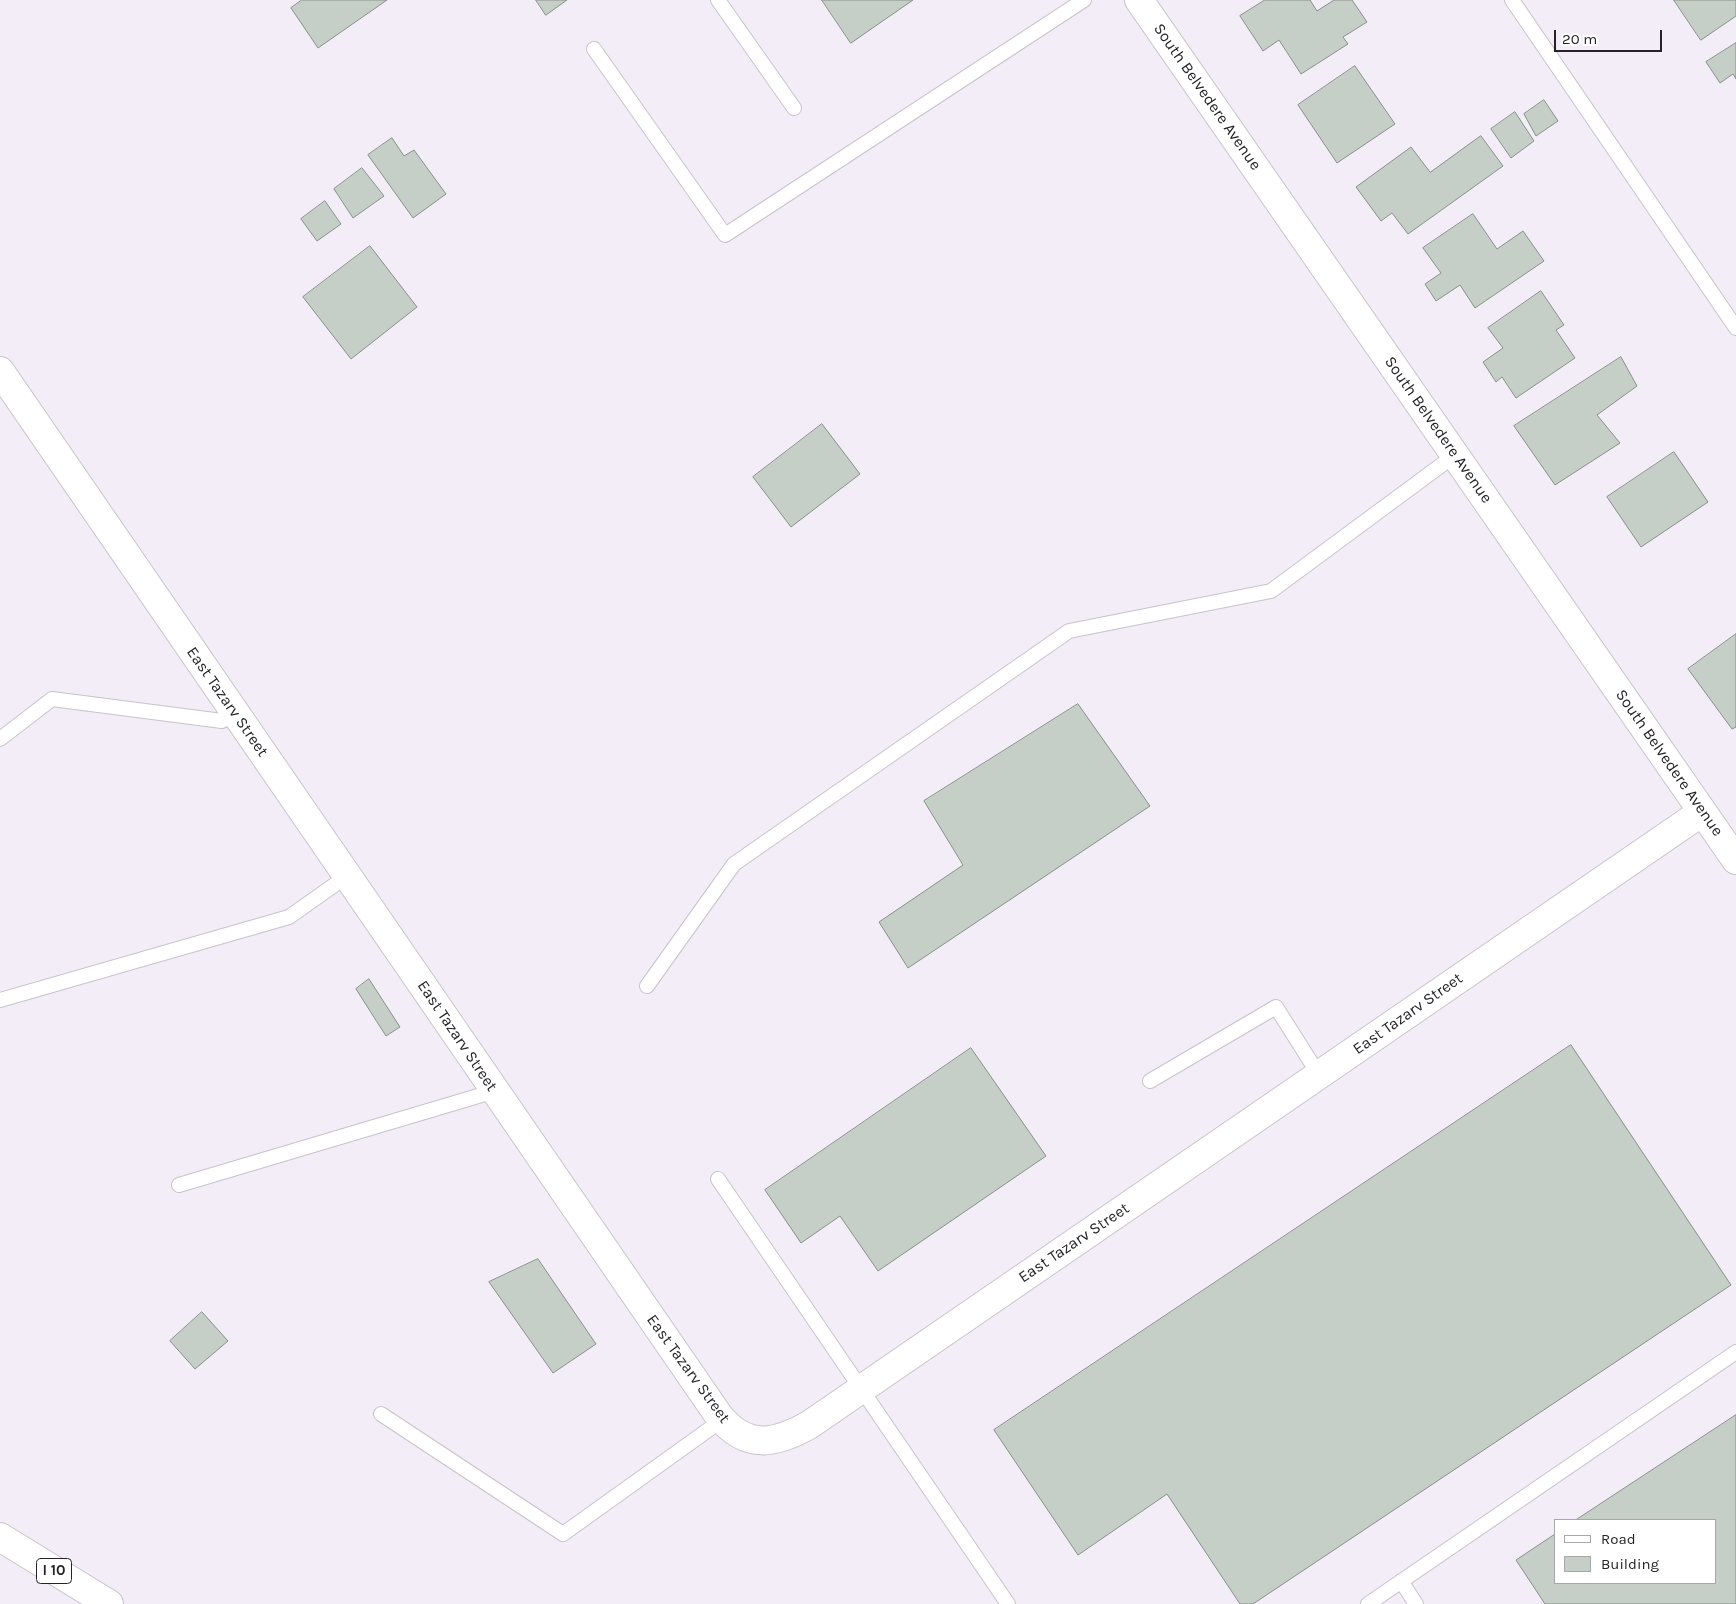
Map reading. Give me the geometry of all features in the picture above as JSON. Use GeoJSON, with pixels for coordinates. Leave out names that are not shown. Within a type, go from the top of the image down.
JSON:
{"type":"FeatureCollection","features":[{"type":"Feature","properties":{"kind":"main road","name":"South Belvedere Avenue"},"geometry":{"type":"LineString","coordinates":[[1140,0],[1736,860]]}},
{"type":"Feature","properties":{"kind":"main road","name":"East Tazarv Street"},"geometry":{"type":"LineString","coordinates":[[0,371],[722,1420],[732,1430],[750,1439],[771,1441],[792,1434],[809,1425],[1702,812]]}},
{"type":"Feature","properties":{"kind":"main road","name":"I 10"},"geometry":{"type":"LineString","coordinates":[[0,1537],[108,1604]]}},
{"type":"Feature","properties":{"kind":"lane"},"geometry":{"type":"LineString","coordinates":[[718,0],[794,108]]}},
{"type":"Feature","properties":{"kind":"lane"},"geometry":{"type":"LineString","coordinates":[[594,49],[725,235],[1084,0]]}},
{"type":"Feature","properties":{"kind":"lane"},"geometry":{"type":"LineString","coordinates":[[1512,0],[1736,328]]}},
{"type":"Feature","properties":{"kind":"lane"},"geometry":{"type":"LineString","coordinates":[[647,986],[734,864],[1069,631],[1271,591],[1455,455]]}},
{"type":"Feature","properties":{"kind":"lane"},"geometry":{"type":"LineString","coordinates":[[0,739],[52,699],[222,721],[234,712]]}},
{"type":"Feature","properties":{"kind":"lane"},"geometry":{"type":"LineString","coordinates":[[0,1000],[290,917],[347,876]]}},
{"type":"Feature","properties":{"kind":"lane"},"geometry":{"type":"LineString","coordinates":[[1150,1081],[1276,1007],[1319,1075]]}},
{"type":"Feature","properties":{"kind":"lane"},"geometry":{"type":"LineString","coordinates":[[179,1185],[495,1091]]}},
{"type":"Feature","properties":{"kind":"lane"},"geometry":{"type":"LineString","coordinates":[[718,1179],[1008,1604]]}},
{"type":"Feature","properties":{"kind":"lane"},"geometry":{"type":"LineString","coordinates":[[1368,1604],[1736,1352]]}},
{"type":"Feature","properties":{"kind":"lane"},"geometry":{"type":"LineString","coordinates":[[381,1414],[564,1534],[722,1420]]}},
{"type":"Feature","properties":{"kind":"lane"},"geometry":{"type":"LineString","coordinates":[[1402,1581],[1416,1604]]}},
{"type":"Feature","properties":{"kind":"building"},"geometry":{"type":"Polygon","coordinates":[[[302,0],[387,0],[318,48],[291,8],[302,0]]]}},
{"type":"Feature","properties":{"kind":"building"},"geometry":{"type":"Polygon","coordinates":[[[536,0],[567,0],[546,15],[536,0]]]}},
{"type":"Feature","properties":{"kind":"building"},"geometry":{"type":"Polygon","coordinates":[[[822,0],[913,0],[851,43],[822,0]]]}},
{"type":"Feature","properties":{"kind":"building"},"geometry":{"type":"Polygon","coordinates":[[[1265,0],[1310,0],[1317,11],[1334,0],[1352,0],[1367,22],[1343,37],[1348,44],[1301,74],[1279,40],[1263,51],[1240,16],[1265,0]]]}},
{"type":"Feature","properties":{"kind":"building"},"geometry":{"type":"Polygon","coordinates":[[[1674,0],[1736,0],[1736,16],[1701,40],[1674,0]]]}},
{"type":"Feature","properties":{"kind":"building"},"geometry":{"type":"Polygon","coordinates":[[[1736,43],[1736,79],[1733,74],[1720,83],[1706,62],[1736,43]]]}},
{"type":"Feature","properties":{"kind":"building"},"geometry":{"type":"Polygon","coordinates":[[[1355,66],[1395,124],[1337,163],[1298,105],[1355,66]]]}},
{"type":"Feature","properties":{"kind":"building"},"geometry":{"type":"Polygon","coordinates":[[[1544,100],[1558,121],[1536,136],[1524,114],[1544,100]]]}},
{"type":"Feature","properties":{"kind":"building"},"geometry":{"type":"Polygon","coordinates":[[[1515,112],[1534,141],[1511,158],[1491,129],[1515,112]]]}},
{"type":"Feature","properties":{"kind":"building"},"geometry":{"type":"Polygon","coordinates":[[[1481,136],[1503,166],[1408,234],[1392,213],[1381,221],[1356,187],[1411,147],[1430,172],[1481,136]]]}},
{"type":"Feature","properties":{"kind":"building"},"geometry":{"type":"Polygon","coordinates":[[[392,138],[404,156],[414,150],[446,194],[413,218],[368,155],[392,138]]]}},
{"type":"Feature","properties":{"kind":"building"},"geometry":{"type":"Polygon","coordinates":[[[362,168],[384,196],[353,218],[334,189],[362,168]]]}},
{"type":"Feature","properties":{"kind":"building"},"geometry":{"type":"Polygon","coordinates":[[[325,201],[341,224],[317,241],[301,219],[325,201]]]}},
{"type":"Feature","properties":{"kind":"building"},"geometry":{"type":"Polygon","coordinates":[[[1473,214],[1497,249],[1523,231],[1544,261],[1475,308],[1460,285],[1436,301],[1425,284],[1441,273],[1423,248],[1473,214]]]}},
{"type":"Feature","properties":{"kind":"building"},"geometry":{"type":"Polygon","coordinates":[[[370,246],[417,307],[351,359],[303,297],[370,246]]]}},
{"type":"Feature","properties":{"kind":"building"},"geometry":{"type":"Polygon","coordinates":[[[1541,291],[1564,325],[1556,330],[1575,358],[1516,398],[1502,377],[1496,382],[1483,362],[1503,348],[1488,328],[1541,291]]]}},
{"type":"Feature","properties":{"kind":"building"},"geometry":{"type":"Polygon","coordinates":[[[1621,357],[1637,386],[1597,415],[1620,443],[1555,485],[1514,426],[1621,357]]]}},
{"type":"Feature","properties":{"kind":"building"},"geometry":{"type":"Polygon","coordinates":[[[822,424],[860,474],[791,527],[753,477],[822,424]]]}},
{"type":"Feature","properties":{"kind":"building"},"geometry":{"type":"Polygon","coordinates":[[[1674,452],[1708,502],[1641,547],[1607,497],[1674,452]]]}},
{"type":"Feature","properties":{"kind":"building"},"geometry":{"type":"Polygon","coordinates":[[[1736,634],[1736,727],[1732,729],[1688,669],[1736,634]]]}},
{"type":"Feature","properties":{"kind":"building"},"geometry":{"type":"Polygon","coordinates":[[[1078,704],[1150,806],[908,968],[879,922],[963,865],[924,801],[1078,704]]]}},
{"type":"Feature","properties":{"kind":"building"},"geometry":{"type":"Polygon","coordinates":[[[369,979],[400,1027],[386,1036],[356,989],[369,979]]]}},
{"type":"Feature","properties":{"kind":"building"},"geometry":{"type":"Polygon","coordinates":[[[1571,1045],[1731,1285],[1253,1604],[1240,1604],[1167,1494],[1078,1555],[994,1430],[1571,1045]]]}},
{"type":"Feature","properties":{"kind":"building"},"geometry":{"type":"Polygon","coordinates":[[[971,1048],[1046,1156],[878,1271],[840,1216],[801,1243],[765,1190],[971,1048]]]}},
{"type":"Feature","properties":{"kind":"building"},"geometry":{"type":"Polygon","coordinates":[[[538,1259],[596,1344],[553,1373],[489,1282],[538,1259]]]}},
{"type":"Feature","properties":{"kind":"building"},"geometry":{"type":"Polygon","coordinates":[[[202,1312],[228,1341],[195,1369],[170,1341],[202,1312]]]}},
{"type":"Feature","properties":{"kind":"building"},"geometry":{"type":"Polygon","coordinates":[[[1736,1415],[1736,1604],[1545,1604],[1516,1560],[1554,1535],[1554,1584],[1716,1584],[1716,1519],[1578,1519],[1736,1415]]]}}]}
